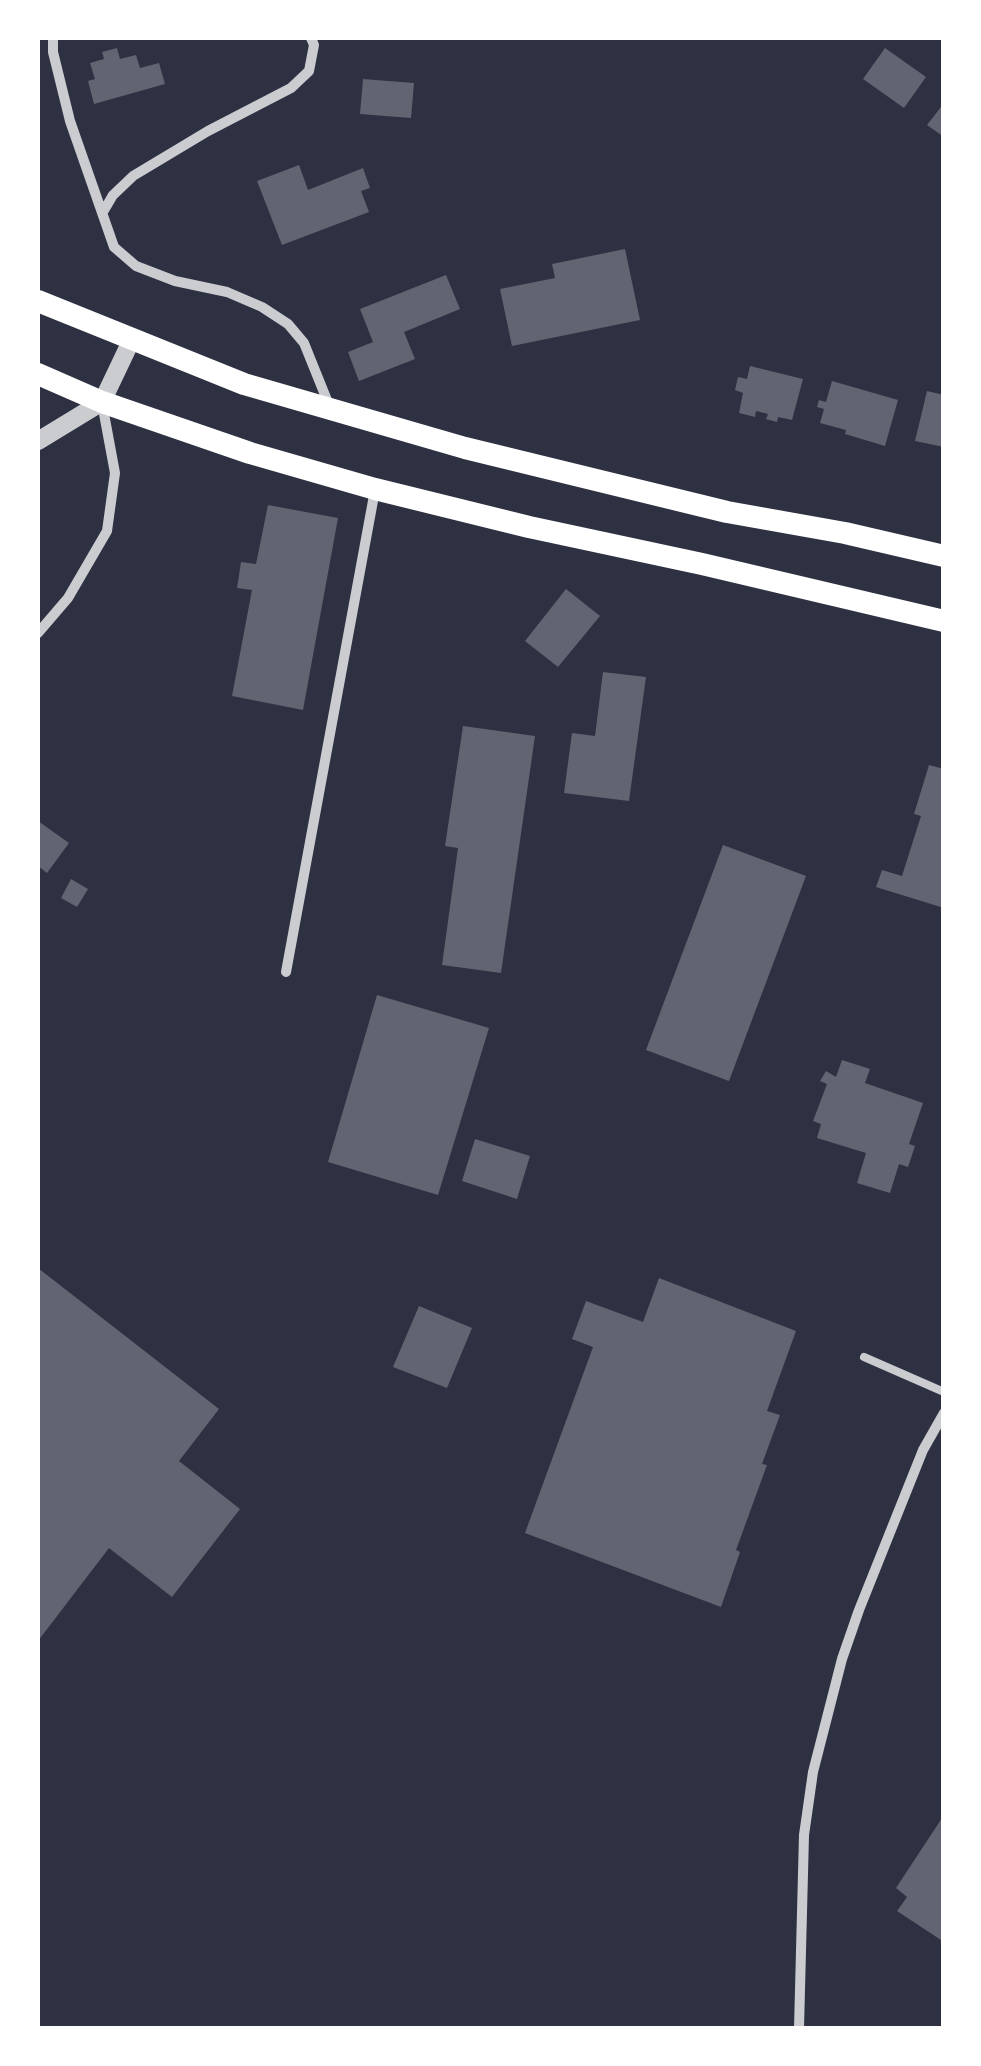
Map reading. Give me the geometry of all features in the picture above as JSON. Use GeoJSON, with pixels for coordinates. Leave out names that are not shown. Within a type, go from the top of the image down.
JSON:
{"type":"FeatureCollection","features":[{"type":"Feature","properties":{"kind":"main road"},"geometry":{"type":"LineString","coordinates":[[38,301],[244,384],[465,448],[727,512],[944,556]]}},
{"type":"Feature","properties":{"kind":"main road"},"geometry":{"type":"LineString","coordinates":[[38,374],[102,402],[250,453],[376,489],[944,621]]}},
{"type":"Feature","properties":{"kind":"street"},"geometry":{"type":"LineString","coordinates":[[52,38],[70,121],[114,248],[136,266],[175,281],[227,292],[288,324],[304,344],[330,408]]}},
{"type":"Feature","properties":{"kind":"street"},"geometry":{"type":"LineString","coordinates":[[103,212],[113,195],[133,176],[292,88],[309,72],[312,38]]}},
{"type":"Feature","properties":{"kind":"street"},"geometry":{"type":"LineString","coordinates":[[38,441],[102,402],[132,339]]}},
{"type":"Feature","properties":{"kind":"street"},"geometry":{"type":"LineString","coordinates":[[38,633],[68,598],[107,531],[115,473],[102,402]]}},
{"type":"Feature","properties":{"kind":"street"},"geometry":{"type":"LineString","coordinates":[[286,972],[376,489]]}},
{"type":"Feature","properties":{"kind":"street"},"geometry":{"type":"LineString","coordinates":[[799,2028],[804,1835],[813,1772],[853,1626],[923,1450],[944,1414]]}},
{"type":"Feature","properties":{"kind":"lane"},"geometry":{"type":"LineString","coordinates":[[864,1357],[944,1392]]}},
{"type":"Feature","properties":{"kind":"building"},"geometry":{"type":"Polygon","coordinates":[[[117,48],[120,59],[136,55],[140,68],[159,63],[165,84],[94,104],[88,81],[95,79],[90,63],[104,59],[102,52],[117,48]]]}},
{"type":"Feature","properties":{"kind":"building"},"geometry":{"type":"Polygon","coordinates":[[[885,48],[926,77],[904,108],[863,79],[885,48]]]}},
{"type":"Feature","properties":{"kind":"building"},"geometry":{"type":"Polygon","coordinates":[[[363,79],[414,83],[411,118],[360,114],[363,79]]]}},
{"type":"Feature","properties":{"kind":"building"},"geometry":{"type":"Polygon","coordinates":[[[944,103],[944,137],[927,125],[944,103]]]}},
{"type":"Feature","properties":{"kind":"building"},"geometry":{"type":"Polygon","coordinates":[[[299,165],[308,190],[363,168],[370,188],[361,191],[369,212],[282,245],[257,181],[299,165]]]}},
{"type":"Feature","properties":{"kind":"building"},"geometry":{"type":"Polygon","coordinates":[[[625,249],[640,320],[512,346],[500,289],[555,278],[552,264],[625,249]]]}},
{"type":"Feature","properties":{"kind":"building"},"geometry":{"type":"Polygon","coordinates":[[[446,275],[460,309],[404,332],[415,359],[359,381],[348,352],[373,342],[360,309],[446,275]]]}},
{"type":"Feature","properties":{"kind":"building"},"geometry":{"type":"Polygon","coordinates":[[[750,366],[803,379],[792,420],[778,417],[777,422],[756,411],[755,417],[739,413],[743,393],[735,390],[738,377],[747,379],[750,366]]]}},
{"type":"Feature","properties":{"kind":"building"},"geometry":{"type":"Polygon","coordinates":[[[832,381],[898,400],[885,446],[820,423],[824,409],[817,407],[819,400],[826,402],[832,381]]]}},
{"type":"Feature","properties":{"kind":"building"},"geometry":{"type":"Polygon","coordinates":[[[927,391],[944,395],[944,447],[915,441],[927,391]]]}},
{"type":"Feature","properties":{"kind":"building"},"geometry":{"type":"Polygon","coordinates":[[[268,505],[338,518],[303,710],[232,696],[252,590],[237,588],[241,562],[256,564],[268,505]]]}},
{"type":"Feature","properties":{"kind":"building"},"geometry":{"type":"Polygon","coordinates":[[[566,589],[600,616],[558,667],[525,641],[566,589]]]}},
{"type":"Feature","properties":{"kind":"building"},"geometry":{"type":"Polygon","coordinates":[[[603,672],[646,677],[629,801],[564,793],[572,733],[595,736],[603,672]]]}},
{"type":"Feature","properties":{"kind":"building"},"geometry":{"type":"Polygon","coordinates":[[[463,726],[535,736],[501,973],[442,965],[458,848],[445,846],[463,726]]]}},
{"type":"Feature","properties":{"kind":"building"},"geometry":{"type":"Polygon","coordinates":[[[929,765],[944,769],[944,908],[876,887],[882,870],[902,876],[921,816],[914,814],[929,765]]]}},
{"type":"Feature","properties":{"kind":"building"},"geometry":{"type":"Polygon","coordinates":[[[38,821],[69,843],[47,873],[38,866],[38,821]]]}},
{"type":"Feature","properties":{"kind":"building"},"geometry":{"type":"Polygon","coordinates":[[[723,845],[806,876],[729,1081],[646,1050],[723,845]]]}},
{"type":"Feature","properties":{"kind":"building"},"geometry":{"type":"Polygon","coordinates":[[[71,879],[88,889],[77,907],[61,898],[71,879]]]}},
{"type":"Feature","properties":{"kind":"building"},"geometry":{"type":"Polygon","coordinates":[[[377,995],[489,1028],[438,1195],[328,1162],[377,995]]]}},
{"type":"Feature","properties":{"kind":"building"},"geometry":{"type":"Polygon","coordinates":[[[842,1060],[870,1069],[865,1083],[923,1103],[909,1144],[915,1146],[908,1167],[899,1164],[890,1193],[857,1183],[866,1153],[817,1138],[821,1124],[813,1121],[827,1084],[820,1081],[826,1071],[836,1077],[842,1060]]]}},
{"type":"Feature","properties":{"kind":"building"},"geometry":{"type":"Polygon","coordinates":[[[475,1139],[530,1156],[517,1199],[462,1181],[475,1139]]]}},
{"type":"Feature","properties":{"kind":"building"},"geometry":{"type":"Polygon","coordinates":[[[38,1268],[219,1409],[179,1461],[240,1509],[172,1597],[109,1548],[38,1641],[38,1268]]]}},
{"type":"Feature","properties":{"kind":"building"},"geometry":{"type":"Polygon","coordinates":[[[659,1278],[796,1331],[767,1411],[780,1415],[762,1464],[767,1465],[736,1550],[740,1552],[721,1607],[525,1533],[593,1347],[572,1339],[586,1301],[643,1322],[659,1278]]]}},
{"type":"Feature","properties":{"kind":"building"},"geometry":{"type":"Polygon","coordinates":[[[419,1306],[472,1328],[447,1388],[393,1367],[419,1306]]]}},
{"type":"Feature","properties":{"kind":"building"},"geometry":{"type":"Polygon","coordinates":[[[944,1815],[944,1942],[897,1911],[907,1897],[896,1888],[944,1815]]]}}]}
